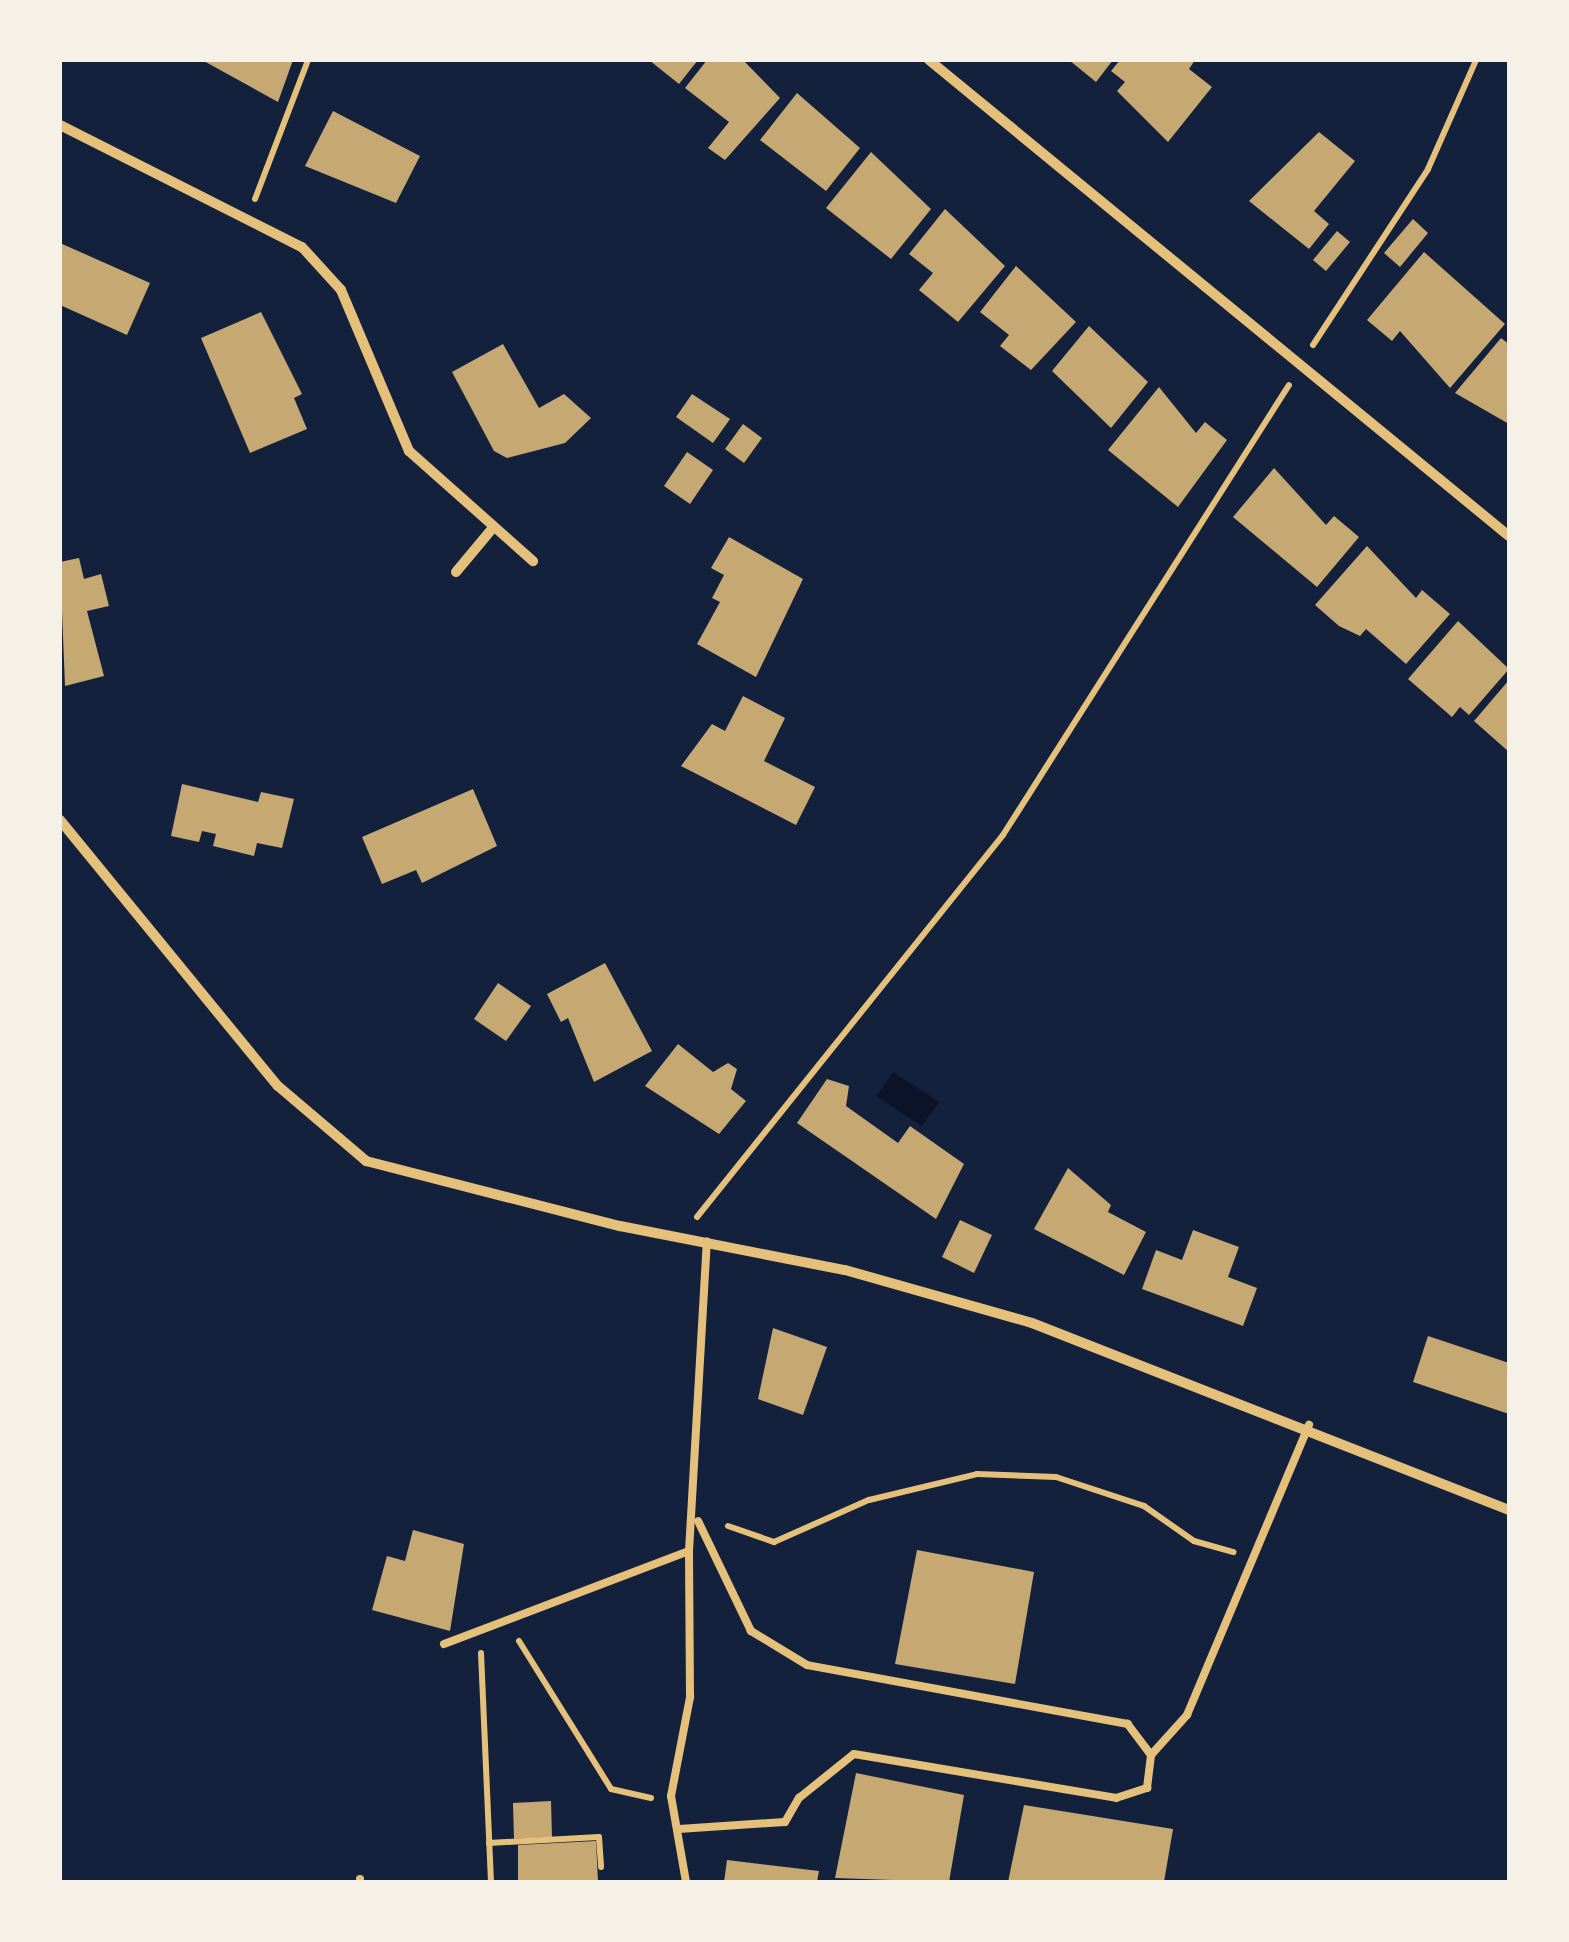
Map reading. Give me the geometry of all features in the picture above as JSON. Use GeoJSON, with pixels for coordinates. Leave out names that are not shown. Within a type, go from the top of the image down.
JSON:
{"type":"FeatureCollection","features":[{"type":"Feature","properties":{"kind":"street"},"geometry":{"type":"LineString","coordinates":[[930,60],[1304,362],[1509,536]]}},
{"type":"Feature","properties":{"kind":"street"},"geometry":{"type":"LineString","coordinates":[[60,125],[250,214],[302,247],[341,290],[409,451],[492,529],[533,561]]}},
{"type":"Feature","properties":{"kind":"street"},"geometry":{"type":"LineString","coordinates":[[456,572],[492,529]]}},
{"type":"Feature","properties":{"kind":"street"},"geometry":{"type":"LineString","coordinates":[[60,820],[278,1086],[366,1161],[1032,1323],[1310,1425],[1509,1510]]}},
{"type":"Feature","properties":{"kind":"lane"},"geometry":{"type":"LineString","coordinates":[[686,1882],[671,1796],[690,1697],[689,1551],[698,1521],[707,1242]]}},
{"type":"Feature","properties":{"kind":"lane"},"geometry":{"type":"LineString","coordinates":[[679,1830],[785,1822],[798,1798],[854,1754],[1116,1798],[1146,1788],[1151,1755],[1187,1715],[1310,1425]]}},
{"type":"Feature","properties":{"kind":"lane"},"geometry":{"type":"LineString","coordinates":[[698,1521],[751,1631],[807,1665],[1128,1724],[1151,1755]]}},
{"type":"Feature","properties":{"kind":"lane"},"geometry":{"type":"LineString","coordinates":[[444,1644],[689,1551]]}},
{"type":"Feature","properties":{"kind":"path"},"geometry":{"type":"LineString","coordinates":[[250,214],[308,60]]}},
{"type":"Feature","properties":{"kind":"path"},"geometry":{"type":"LineString","coordinates":[[680,1237],[1003,836],[1428,169],[1476,60]]}},
{"type":"Feature","properties":{"kind":"path"},"geometry":{"type":"LineString","coordinates":[[698,1510],[774,1542],[811,1519],[977,1474],[1056,1477],[1144,1506],[1194,1542],[1253,1558]]}},
{"type":"Feature","properties":{"kind":"path"},"geometry":{"type":"LineString","coordinates":[[491,1882],[480,1628],[523,1644],[540,1663],[612,1789],[637,1800],[671,1796]]}},
{"type":"Feature","properties":{"kind":"path"},"geometry":{"type":"LineString","coordinates":[[490,1843],[599,1837],[602,1868]]}},
{"type":"Feature","properties":{"kind":"water"},"geometry":{"type":"Polygon","coordinates":[[[893,1072],[939,1102],[922,1126],[876,1096],[893,1072]]]}},
{"type":"Feature","properties":{"kind":"building"},"geometry":{"type":"Polygon","coordinates":[[[202,60],[293,60],[278,102],[202,60]]]}},
{"type":"Feature","properties":{"kind":"building"},"geometry":{"type":"Polygon","coordinates":[[[649,60],[698,60],[679,84],[649,60]]]}},
{"type":"Feature","properties":{"kind":"building"},"geometry":{"type":"Polygon","coordinates":[[[707,60],[743,60],[780,98],[725,160],[708,148],[729,122],[685,88],[707,60]]]}},
{"type":"Feature","properties":{"kind":"building"},"geometry":{"type":"Polygon","coordinates":[[[1069,60],[1113,60],[1096,82],[1069,60]]]}},
{"type":"Feature","properties":{"kind":"building"},"geometry":{"type":"Polygon","coordinates":[[[1120,60],[1195,60],[1189,69],[1212,87],[1168,142],[1117,91],[1125,82],[1111,71],[1120,60]]]}},
{"type":"Feature","properties":{"kind":"building"},"geometry":{"type":"Polygon","coordinates":[[[797,93],[860,148],[826,191],[760,140],[797,93]]]}},
{"type":"Feature","properties":{"kind":"building"},"geometry":{"type":"Polygon","coordinates":[[[333,111],[420,156],[396,203],[305,166],[333,111]]]}},
{"type":"Feature","properties":{"kind":"building"},"geometry":{"type":"Polygon","coordinates":[[[1319,132],[1355,161],[1314,211],[1329,224],[1309,249],[1249,201],[1319,132]]]}},
{"type":"Feature","properties":{"kind":"building"},"geometry":{"type":"Polygon","coordinates":[[[871,152],[931,209],[891,259],[826,208],[871,152]]]}},
{"type":"Feature","properties":{"kind":"building"},"geometry":{"type":"Polygon","coordinates":[[[945,209],[1005,266],[958,322],[919,290],[933,273],[909,254],[945,209]]]}},
{"type":"Feature","properties":{"kind":"building"},"geometry":{"type":"Polygon","coordinates":[[[1413,219],[1428,233],[1400,267],[1384,253],[1413,219]]]}},
{"type":"Feature","properties":{"kind":"building"},"geometry":{"type":"Polygon","coordinates":[[[1337,231],[1350,242],[1326,271],[1313,260],[1337,231]]]}},
{"type":"Feature","properties":{"kind":"building"},"geometry":{"type":"Polygon","coordinates":[[[60,243],[150,283],[127,335],[60,305],[60,243]]]}},
{"type":"Feature","properties":{"kind":"building"},"geometry":{"type":"Polygon","coordinates":[[[1424,252],[1505,324],[1450,388],[1400,331],[1392,341],[1367,320],[1424,252]]]}},
{"type":"Feature","properties":{"kind":"building"},"geometry":{"type":"Polygon","coordinates":[[[1016,266],[1076,322],[1031,370],[1000,346],[1009,335],[980,312],[1016,266]]]}},
{"type":"Feature","properties":{"kind":"building"},"geometry":{"type":"Polygon","coordinates":[[[261,312],[302,394],[294,398],[307,429],[250,453],[201,338],[261,312]]]}},
{"type":"Feature","properties":{"kind":"building"},"geometry":{"type":"Polygon","coordinates":[[[1089,326],[1148,382],[1111,428],[1052,371],[1089,326]]]}},
{"type":"Feature","properties":{"kind":"building"},"geometry":{"type":"Polygon","coordinates":[[[1501,338],[1509,344],[1509,424],[1455,393],[1501,338]]]}},
{"type":"Feature","properties":{"kind":"building"},"geometry":{"type":"Polygon","coordinates":[[[503,344],[539,408],[564,394],[591,418],[565,443],[507,458],[494,451],[452,372],[503,344]]]}},
{"type":"Feature","properties":{"kind":"building"},"geometry":{"type":"Polygon","coordinates":[[[1159,387],[1196,433],[1205,422],[1227,440],[1178,507],[1108,450],[1159,387]]]}},
{"type":"Feature","properties":{"kind":"building"},"geometry":{"type":"Polygon","coordinates":[[[692,394],[730,419],[713,443],[676,417],[692,394]]]}},
{"type":"Feature","properties":{"kind":"building"},"geometry":{"type":"Polygon","coordinates":[[[743,424],[762,438],[744,463],[725,449],[743,424]]]}},
{"type":"Feature","properties":{"kind":"building"},"geometry":{"type":"Polygon","coordinates":[[[687,452],[713,470],[690,504],[664,486],[687,452]]]}},
{"type":"Feature","properties":{"kind":"building"},"geometry":{"type":"Polygon","coordinates":[[[1274,468],[1326,525],[1334,516],[1359,537],[1317,587],[1233,517],[1274,468]]]}},
{"type":"Feature","properties":{"kind":"building"},"geometry":{"type":"Polygon","coordinates":[[[729,537],[803,579],[756,677],[697,644],[720,602],[712,598],[724,575],[711,568],[729,537]]]}},
{"type":"Feature","properties":{"kind":"building"},"geometry":{"type":"Polygon","coordinates":[[[1367,546],[1416,598],[1422,590],[1450,614],[1406,664],[1366,629],[1360,636],[1339,626],[1315,605],[1367,546]]]}},
{"type":"Feature","properties":{"kind":"building"},"geometry":{"type":"Polygon","coordinates":[[[79,558],[84,579],[101,574],[109,606],[87,611],[104,676],[65,686],[60,562],[79,558]]]}},
{"type":"Feature","properties":{"kind":"building"},"geometry":{"type":"Polygon","coordinates":[[[1458,621],[1509,669],[1469,715],[1460,707],[1452,717],[1408,679],[1458,621]]]}},
{"type":"Feature","properties":{"kind":"building"},"geometry":{"type":"Polygon","coordinates":[[[1509,680],[1509,752],[1474,721],[1509,680]]]}},
{"type":"Feature","properties":{"kind":"building"},"geometry":{"type":"Polygon","coordinates":[[[743,696],[785,718],[764,761],[815,787],[796,825],[681,766],[712,724],[725,731],[743,696]]]}},
{"type":"Feature","properties":{"kind":"building"},"geometry":{"type":"Polygon","coordinates":[[[182,784],[258,802],[261,792],[294,799],[282,848],[257,843],[254,856],[213,846],[216,834],[202,831],[199,842],[171,836],[182,784]]]}},
{"type":"Feature","properties":{"kind":"building"},"geometry":{"type":"Polygon","coordinates":[[[473,789],[497,846],[422,883],[416,870],[382,884],[362,837],[473,789]]]}},
{"type":"Feature","properties":{"kind":"building"},"geometry":{"type":"Polygon","coordinates":[[[605,963],[652,1051],[594,1082],[568,1018],[561,1022],[547,994],[605,963]]]}},
{"type":"Feature","properties":{"kind":"building"},"geometry":{"type":"Polygon","coordinates":[[[498,983],[531,1006],[506,1041],[474,1019],[498,983]]]}},
{"type":"Feature","properties":{"kind":"building"},"geometry":{"type":"Polygon","coordinates":[[[678,1044],[713,1072],[728,1063],[737,1069],[731,1089],[746,1101],[719,1134],[645,1086],[678,1044]]]}},
{"type":"Feature","properties":{"kind":"building"},"geometry":{"type":"Polygon","coordinates":[[[827,1079],[849,1086],[846,1106],[898,1143],[910,1126],[964,1164],[936,1219],[797,1123],[827,1079]]]}},
{"type":"Feature","properties":{"kind":"building"},"geometry":{"type":"Polygon","coordinates":[[[1068,1168],[1111,1205],[1108,1212],[1146,1232],[1124,1275],[1034,1229],[1068,1168]]]}},
{"type":"Feature","properties":{"kind":"building"},"geometry":{"type":"Polygon","coordinates":[[[960,1220],[992,1235],[974,1273],[942,1257],[960,1220]]]}},
{"type":"Feature","properties":{"kind":"building"},"geometry":{"type":"Polygon","coordinates":[[[1193,1230],[1239,1247],[1228,1277],[1257,1288],[1243,1326],[1142,1289],[1156,1250],[1182,1260],[1193,1230]]]}},
{"type":"Feature","properties":{"kind":"building"},"geometry":{"type":"Polygon","coordinates":[[[773,1328],[827,1347],[803,1415],[758,1399],[773,1328]]]}},
{"type":"Feature","properties":{"kind":"building"},"geometry":{"type":"Polygon","coordinates":[[[1428,1336],[1509,1363],[1509,1414],[1413,1382],[1428,1336]]]}},
{"type":"Feature","properties":{"kind":"building"},"geometry":{"type":"Polygon","coordinates":[[[413,1530],[464,1544],[450,1631],[372,1610],[387,1556],[405,1561],[413,1530]]]}},
{"type":"Feature","properties":{"kind":"building"},"geometry":{"type":"Polygon","coordinates":[[[917,1550],[1034,1572],[1015,1684],[895,1664],[917,1550]]]}},
{"type":"Feature","properties":{"kind":"building"},"geometry":{"type":"Polygon","coordinates":[[[856,1773],[964,1795],[949,1882],[835,1878],[856,1773]]]}},
{"type":"Feature","properties":{"kind":"building"},"geometry":{"type":"Polygon","coordinates":[[[551,1801],[552,1837],[514,1839],[513,1803],[551,1801]]]}},
{"type":"Feature","properties":{"kind":"building"},"geometry":{"type":"Polygon","coordinates":[[[1024,1805],[1173,1829],[1164,1882],[1008,1882],[1024,1805]]]}},
{"type":"Feature","properties":{"kind":"building"},"geometry":{"type":"Polygon","coordinates":[[[596,1841],[598,1882],[518,1882],[518,1845],[596,1841]]]}},
{"type":"Feature","properties":{"kind":"building"},"geometry":{"type":"Polygon","coordinates":[[[727,1860],[819,1871],[817,1882],[724,1882],[727,1860]]]}}]}
